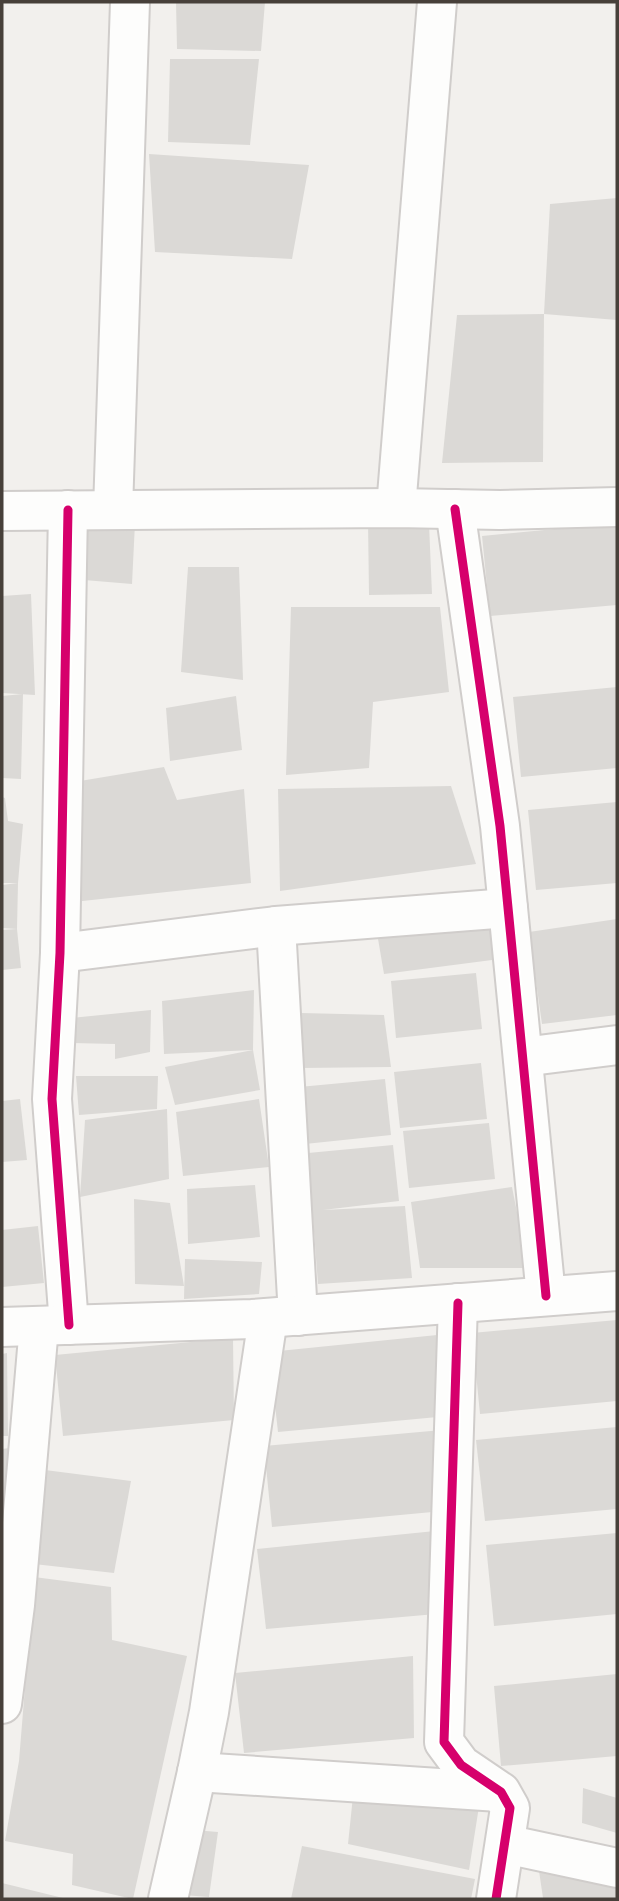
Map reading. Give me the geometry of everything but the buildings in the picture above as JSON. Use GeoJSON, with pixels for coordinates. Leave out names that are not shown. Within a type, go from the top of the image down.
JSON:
{"type":"FeatureCollection","features":[{"type":"Feature","properties":{"kind":"street"},"geometry":{"type":"LineString","coordinates":[[113,510],[130,2]]}},
{"type":"Feature","properties":{"kind":"street"},"geometry":{"type":"LineString","coordinates":[[396,508],[437,2]]}},
{"type":"Feature","properties":{"kind":"street"},"geometry":{"type":"LineString","coordinates":[[2,511],[396,508],[500,510],[617,507]]}},
{"type":"Feature","properties":{"kind":"street"},"geometry":{"type":"LineString","coordinates":[[455,509],[500,826],[546,1296]]}},
{"type":"Feature","properties":{"kind":"street"},"geometry":{"type":"LineString","coordinates":[[2,1704],[54,1326],[52,1099],[60,953],[68,510]]}},
{"type":"Feature","properties":{"kind":"street"},"geometry":{"type":"LineString","coordinates":[[60,953],[276,926],[508,908]]}},
{"type":"Feature","properties":{"kind":"street"},"geometry":{"type":"LineString","coordinates":[[168,1899],[209,1713],[283,1317],[276,926]]}},
{"type":"Feature","properties":{"kind":"street"},"geometry":{"type":"LineString","coordinates":[[523,1057],[617,1045]]}},
{"type":"Feature","properties":{"kind":"street"},"geometry":{"type":"LineString","coordinates":[[2,1327],[283,1317],[617,1291]]}},
{"type":"Feature","properties":{"kind":"street"},"geometry":{"type":"LineString","coordinates":[[458,1303],[444,1742],[461,1765],[502,1792],[510,1808],[496,1899]]}},
{"type":"Feature","properties":{"kind":"street"},"geometry":{"type":"LineString","coordinates":[[197,1772],[502,1792]]}},
{"type":"Feature","properties":{"kind":"street"},"geometry":{"type":"LineString","coordinates":[[505,1844],[617,1868]]}},
{"type":"Feature","properties":{"kind":"cycle path"},"geometry":{"type":"LineString","coordinates":[[455,509],[500,826],[546,1296]]}},
{"type":"Feature","properties":{"kind":"cycle path"},"geometry":{"type":"LineString","coordinates":[[68,510],[60,953],[52,1099],[69,1325]]}},
{"type":"Feature","properties":{"kind":"cycle path"},"geometry":{"type":"LineString","coordinates":[[458,1303],[444,1742],[461,1765],[501,1792],[510,1808],[496,1899]]}}]}
